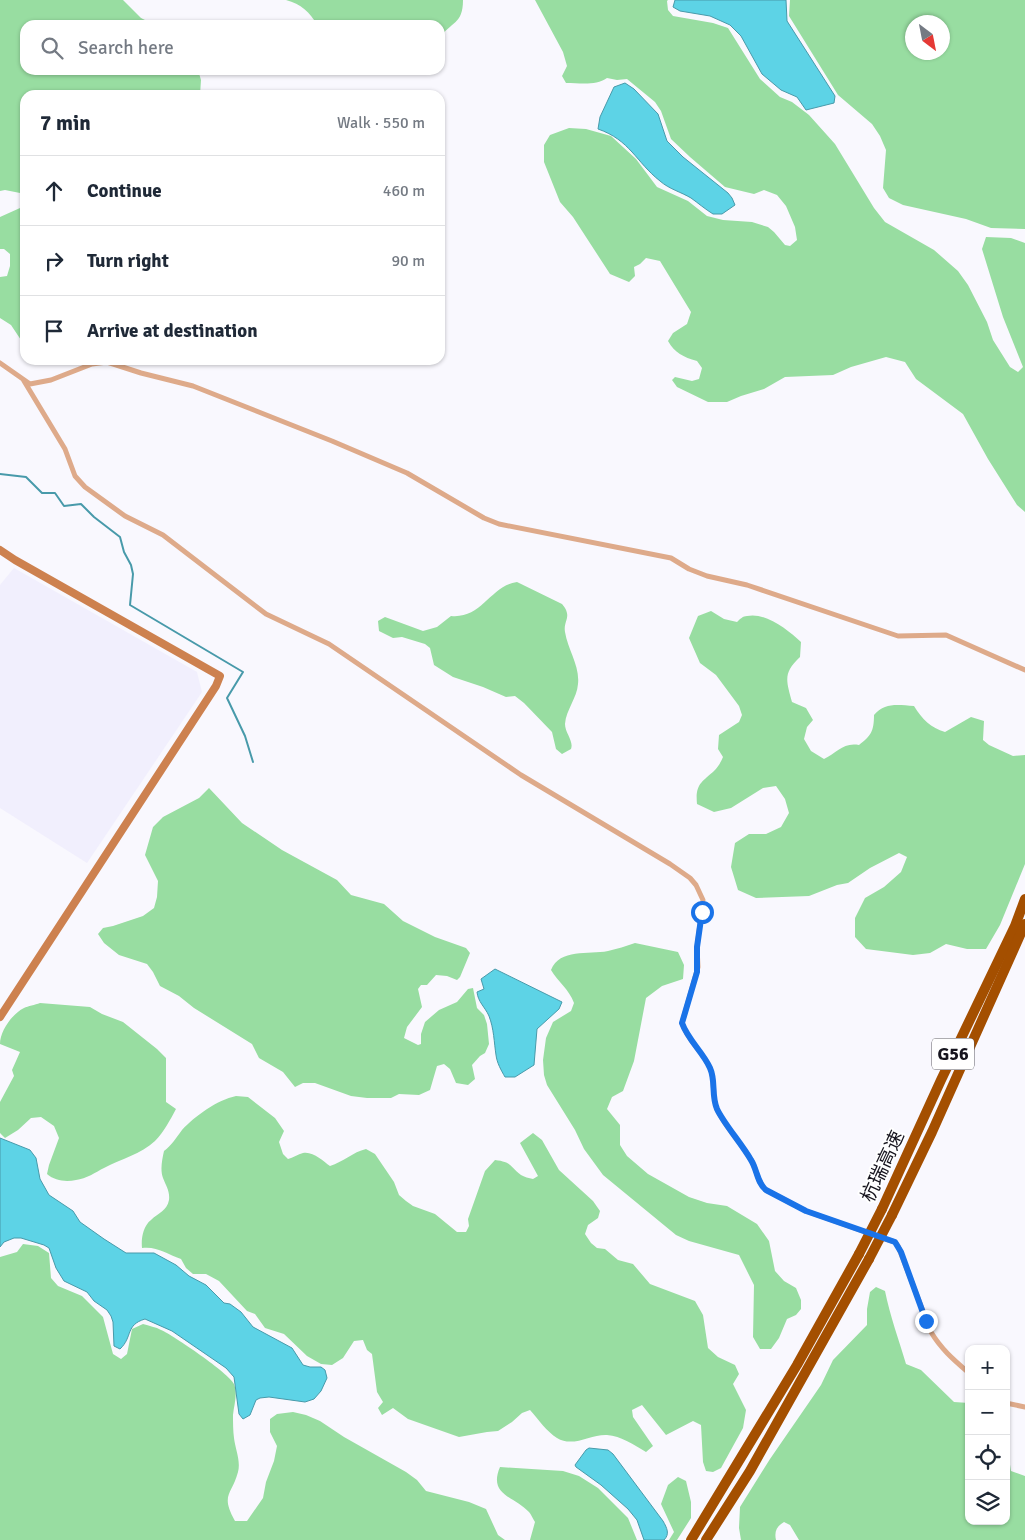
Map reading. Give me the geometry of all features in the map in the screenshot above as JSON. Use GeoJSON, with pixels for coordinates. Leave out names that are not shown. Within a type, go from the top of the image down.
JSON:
{"type":"FeatureCollection","features":[{"type":"Feature","properties":{"kind":"highway","name":"杭瑞高速"},"geometry":{"type":"LineString","coordinates":[[691,1540],[797,1365],[859,1254],[1015,926],[1025,899]]}},
{"type":"Feature","properties":{"kind":"highway","name":"杭瑞高速"},"geometry":{"type":"LineString","coordinates":[[706,1540],[750,1471],[892,1215],[932,1132],[1025,924]]}},
{"type":"Feature","properties":{"kind":"street"},"geometry":{"type":"LineString","coordinates":[[0,363],[30,384],[52,380],[90,365]]}},
{"type":"Feature","properties":{"kind":"street"},"geometry":{"type":"LineString","coordinates":[[117,365],[193,386],[332,441],[407,473],[484,518],[499,524],[671,558],[689,569],[707,576],[747,585],[898,636],[946,635],[1025,670]]}},
{"type":"Feature","properties":{"kind":"street"},"geometry":{"type":"LineString","coordinates":[[24,381],[63,444],[75,476],[85,487],[126,516],[163,535],[266,614],[329,644],[521,775],[670,864],[690,878],[701,894],[702,906],[697,947],[698,967],[682,1023],[687,1034],[709,1066],[714,1078],[712,1093],[717,1110],[753,1162],[761,1186],[766,1190],[806,1211],[895,1242],[901,1252],[931,1332],[946,1352],[965,1369]]}},
{"type":"Feature","properties":{"kind":"street"},"geometry":{"type":"LineString","coordinates":[[0,550],[220,676],[0,1017]]}},
{"type":"Feature","properties":{"kind":"street"},"geometry":{"type":"LineString","coordinates":[[1010,1404],[1025,1407]]}},
{"type":"Feature","properties":{"kind":"shaded area"},"geometry":{"type":"Polygon","coordinates":[[[14,568],[197,672],[202,692],[87,863],[0,808],[0,585],[14,568]]]}},
{"type":"Feature","properties":{"kind":"green space"},"geometry":{"type":"Polygon","coordinates":[[[0,0],[123,0],[145,20],[20,20],[20,75],[200,75],[200,90],[20,90],[20,193],[0,191],[0,0]]]}},
{"type":"Feature","properties":{"kind":"green space"},"geometry":{"type":"Polygon","coordinates":[[[286,0],[463,0],[459,19],[445,32],[445,20],[314,20],[304,9],[286,0]]]}},
{"type":"Feature","properties":{"kind":"green space"},"geometry":{"type":"Polygon","coordinates":[[[535,0],[668,0],[668,10],[673,16],[713,23],[728,28],[760,79],[780,97],[792,102],[809,115],[835,144],[874,208],[885,222],[934,250],[958,271],[968,285],[987,322],[993,340],[1010,367],[1018,372],[1023,367],[1003,317],[982,249],[986,237],[1011,238],[1025,243],[1025,512],[1017,505],[963,414],[916,379],[905,362],[886,357],[851,367],[833,375],[785,377],[764,389],[727,402],[708,402],[677,387],[672,380],[675,377],[692,381],[699,379],[702,368],[697,361],[677,352],[668,341],[673,333],[687,324],[691,312],[660,261],[646,258],[634,267],[635,276],[629,282],[610,274],[573,217],[560,202],[544,162],[544,145],[550,135],[569,128],[586,129],[611,136],[636,159],[657,187],[688,201],[707,216],[723,220],[752,222],[768,227],[785,245],[790,246],[797,240],[795,227],[786,206],[777,195],[764,190],[754,194],[725,187],[690,157],[671,139],[661,111],[655,102],[627,79],[607,78],[593,83],[566,83],[562,76],[567,66],[563,52],[535,0]]]}},
{"type":"Feature","properties":{"kind":"green space"},"geometry":{"type":"Polygon","coordinates":[[[790,0],[1025,0],[1025,229],[991,228],[966,219],[903,205],[889,198],[883,188],[886,150],[880,136],[872,124],[838,95],[789,16],[790,0]]]}},
{"type":"Feature","properties":{"kind":"green space"},"geometry":{"type":"Polygon","coordinates":[[[20,208],[20,338],[11,325],[0,318],[0,277],[7,276],[10,266],[10,254],[4,249],[0,249],[0,217],[20,208]]]}},
{"type":"Feature","properties":{"kind":"green space"},"geometry":{"type":"Polygon","coordinates":[[[517,582],[562,604],[567,612],[565,632],[576,664],[578,684],[565,724],[572,746],[571,749],[562,754],[556,749],[552,732],[515,696],[506,697],[453,677],[434,665],[430,648],[425,644],[402,637],[393,638],[379,631],[378,621],[385,617],[423,631],[437,627],[451,616],[462,616],[471,613],[500,589],[517,582]]]}},
{"type":"Feature","properties":{"kind":"green space"},"geometry":{"type":"Polygon","coordinates":[[[711,611],[724,619],[737,622],[746,616],[754,615],[769,619],[783,627],[801,642],[800,657],[788,672],[788,688],[792,702],[806,708],[813,720],[807,727],[804,739],[811,751],[824,759],[849,745],[859,745],[871,733],[874,715],[887,706],[897,705],[914,706],[927,722],[945,732],[971,717],[984,721],[983,740],[989,745],[1013,756],[1025,755],[1025,864],[1000,925],[986,949],[967,949],[946,944],[930,953],[913,955],[866,949],[855,937],[855,918],[865,898],[884,887],[901,872],[907,857],[899,853],[870,868],[848,883],[837,885],[809,896],[756,898],[738,890],[731,867],[735,843],[749,834],[766,834],[781,827],[789,813],[785,799],[776,786],[763,788],[731,808],[714,812],[697,804],[697,792],[700,784],[715,769],[723,757],[718,749],[719,735],[739,722],[742,715],[739,706],[716,675],[700,663],[689,638],[698,616],[711,611]]]}},
{"type":"Feature","properties":{"kind":"green space"},"geometry":{"type":"Polygon","coordinates":[[[209,788],[242,823],[282,850],[337,880],[351,895],[384,904],[403,921],[435,937],[466,948],[470,953],[457,980],[447,976],[436,975],[427,985],[421,985],[418,989],[422,1007],[407,1027],[404,1038],[418,1045],[421,1044],[421,1034],[425,1022],[439,1010],[457,1002],[468,989],[473,988],[477,1008],[484,1015],[487,1024],[489,1044],[485,1053],[472,1065],[475,1079],[468,1085],[456,1083],[450,1069],[444,1064],[437,1066],[430,1090],[419,1095],[399,1094],[391,1098],[367,1098],[351,1096],[315,1083],[303,1083],[295,1087],[283,1072],[259,1058],[252,1044],[194,1008],[179,996],[160,986],[147,964],[119,955],[104,943],[98,934],[103,928],[143,916],[154,908],[158,881],[145,855],[153,827],[163,817],[199,798],[209,788]]]}},
{"type":"Feature","properties":{"kind":"green space"},"geometry":{"type":"Polygon","coordinates":[[[635,943],[678,952],[684,965],[683,979],[662,986],[646,998],[634,1061],[623,1091],[612,1097],[607,1109],[620,1125],[620,1145],[627,1156],[648,1174],[689,1197],[707,1203],[727,1206],[757,1224],[769,1241],[775,1271],[784,1281],[796,1288],[801,1300],[801,1309],[796,1315],[787,1319],[779,1338],[771,1349],[760,1349],[753,1337],[754,1285],[739,1255],[689,1241],[676,1235],[603,1175],[584,1149],[575,1130],[547,1085],[543,1060],[546,1038],[553,1022],[571,1011],[574,1003],[551,970],[555,963],[568,955],[608,951],[635,943]]]}},
{"type":"Feature","properties":{"kind":"green space"},"geometry":{"type":"Polygon","coordinates":[[[40,1003],[90,1007],[123,1022],[166,1058],[166,1102],[176,1109],[167,1126],[149,1146],[80,1179],[61,1180],[47,1174],[59,1138],[54,1126],[41,1117],[31,1118],[18,1130],[5,1138],[0,1133],[0,1102],[14,1076],[12,1070],[20,1052],[0,1044],[2,1034],[15,1014],[26,1007],[40,1003]]]}},
{"type":"Feature","properties":{"kind":"green space"},"geometry":{"type":"Polygon","coordinates":[[[236,1096],[248,1097],[275,1118],[284,1131],[279,1142],[283,1154],[288,1159],[310,1153],[330,1166],[366,1149],[375,1154],[394,1182],[399,1195],[413,1206],[435,1214],[457,1232],[466,1232],[469,1226],[468,1219],[485,1171],[495,1160],[508,1163],[525,1177],[533,1179],[538,1176],[520,1143],[533,1133],[542,1140],[559,1170],[593,1201],[600,1211],[598,1218],[588,1225],[585,1234],[591,1243],[597,1248],[605,1249],[618,1260],[633,1264],[650,1284],[695,1301],[703,1315],[708,1348],[718,1357],[735,1365],[739,1374],[733,1384],[746,1410],[743,1428],[721,1468],[713,1472],[706,1471],[703,1462],[701,1425],[693,1421],[666,1435],[642,1405],[632,1410],[633,1417],[653,1446],[646,1452],[622,1439],[607,1435],[569,1442],[563,1441],[550,1432],[530,1410],[522,1413],[498,1431],[459,1437],[408,1419],[393,1408],[382,1415],[378,1408],[383,1402],[377,1392],[372,1354],[367,1350],[363,1340],[354,1341],[343,1358],[332,1365],[321,1364],[307,1356],[284,1334],[265,1328],[255,1314],[247,1311],[219,1281],[206,1274],[193,1274],[186,1268],[181,1259],[157,1249],[142,1248],[144,1229],[164,1209],[169,1200],[162,1172],[164,1151],[193,1119],[221,1101],[236,1096]]]}},
{"type":"Feature","properties":{"kind":"green space"},"geometry":{"type":"Polygon","coordinates":[[[23,1244],[38,1246],[49,1253],[51,1278],[58,1286],[82,1296],[103,1317],[113,1354],[121,1359],[127,1354],[132,1329],[143,1324],[159,1329],[177,1339],[223,1372],[234,1384],[236,1392],[233,1429],[239,1468],[229,1495],[228,1505],[235,1521],[247,1521],[263,1498],[277,1446],[270,1432],[270,1419],[277,1414],[293,1412],[320,1421],[344,1437],[406,1472],[417,1480],[426,1491],[469,1502],[486,1509],[498,1535],[505,1540],[0,1540],[0,1257],[17,1252],[23,1244]]]}},
{"type":"Feature","properties":{"kind":"green space"},"geometry":{"type":"Polygon","coordinates":[[[876,1287],[885,1291],[906,1364],[921,1370],[954,1402],[965,1403],[965,1525],[1010,1525],[1010,1465],[1011,1471],[1025,1476],[1025,1540],[799,1540],[790,1525],[784,1522],[777,1529],[775,1534],[776,1540],[741,1540],[739,1528],[740,1507],[770,1459],[821,1385],[833,1360],[867,1325],[870,1292],[876,1287]]]}},
{"type":"Feature","properties":{"kind":"green space"},"geometry":{"type":"Polygon","coordinates":[[[500,1467],[563,1471],[579,1476],[598,1488],[628,1518],[637,1540],[530,1540],[535,1522],[529,1512],[500,1489],[497,1484],[497,1476],[500,1467]]]}},
{"type":"Feature","properties":{"kind":"green space"},"geometry":{"type":"Polygon","coordinates":[[[678,1477],[686,1481],[691,1502],[691,1518],[677,1540],[669,1540],[674,1532],[661,1504],[668,1485],[678,1477]]]}},
{"type":"Feature","properties":{"kind":"water"},"geometry":{"type":"Polygon","coordinates":[[[675,0],[786,0],[787,21],[835,96],[834,103],[806,110],[797,97],[781,90],[762,74],[741,36],[730,25],[710,16],[680,11],[673,7],[675,0]]]}},
{"type":"Feature","properties":{"kind":"water"},"geometry":{"type":"Polygon","coordinates":[[[625,83],[634,89],[658,114],[667,141],[683,157],[728,193],[735,205],[722,214],[713,214],[691,198],[664,184],[618,139],[598,129],[600,117],[614,87],[625,83]]]}},
{"type":"Feature","properties":{"kind":"water"},"geometry":{"type":"Polygon","coordinates":[[[495,969],[562,1002],[559,1009],[537,1029],[534,1065],[515,1077],[505,1077],[499,1066],[491,1021],[480,1002],[477,992],[484,989],[481,979],[495,969]]]}},
{"type":"Feature","properties":{"kind":"water"},"geometry":{"type":"Polygon","coordinates":[[[0,1138],[30,1150],[36,1158],[40,1179],[49,1195],[73,1211],[80,1222],[126,1253],[154,1253],[176,1265],[189,1276],[206,1285],[224,1303],[230,1304],[241,1312],[253,1327],[292,1348],[303,1365],[321,1367],[325,1370],[327,1378],[321,1391],[314,1399],[305,1402],[269,1397],[260,1398],[256,1400],[250,1415],[243,1419],[239,1414],[234,1377],[226,1368],[172,1331],[145,1319],[134,1325],[127,1340],[120,1349],[114,1346],[111,1316],[87,1292],[64,1281],[56,1268],[49,1248],[21,1238],[14,1238],[4,1242],[0,1247],[0,1138]]]}},
{"type":"Feature","properties":{"kind":"water"},"geometry":{"type":"Polygon","coordinates":[[[589,1448],[608,1450],[613,1454],[663,1521],[667,1529],[664,1540],[644,1540],[637,1520],[628,1509],[601,1485],[576,1467],[575,1465],[589,1448]]]}},
{"type":"Feature","properties":{"kind":"waterway"},"geometry":{"type":"LineString","coordinates":[[0,474],[26,477],[42,493],[55,493],[64,506],[81,504],[94,517],[120,537],[133,574],[130,605],[243,672],[227,698],[245,736],[253,762]]}},
{"type":"Feature","properties":{"kind":"route"},"geometry":{"type":"LineString","coordinates":[[702,912],[697,947],[697,972],[682,1023],[687,1034],[709,1066],[714,1078],[712,1093],[717,1110],[753,1162],[761,1186],[766,1190],[806,1211],[895,1242],[901,1252],[926,1321]]}}]}
